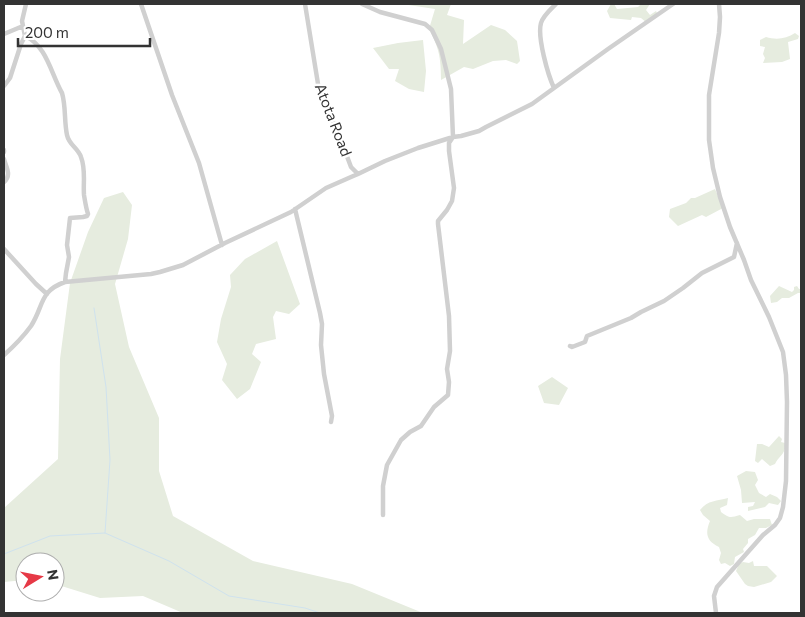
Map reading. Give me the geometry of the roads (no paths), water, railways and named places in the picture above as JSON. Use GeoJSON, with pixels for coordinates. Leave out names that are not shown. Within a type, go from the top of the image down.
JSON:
{"type":"FeatureCollection","features":[{"type":"Feature","properties":{"kind":"street"},"geometry":{"type":"LineString","coordinates":[[26,4],[22,17],[22,26],[26,36],[44,54],[62,93],[67,135],[70,144],[80,154],[85,175],[84,198],[88,215],[70,218],[69,257],[65,282]]}},
{"type":"Feature","properties":{"kind":"street"},"geometry":{"type":"LineString","coordinates":[[142,4],[172,95],[199,163],[222,245]]}},
{"type":"Feature","properties":{"kind":"street","name":"Atota Road"},"geometry":{"type":"LineString","coordinates":[[305,4],[318,90],[339,135],[351,167],[358,174]]}},
{"type":"Feature","properties":{"kind":"street"},"geometry":{"type":"LineString","coordinates":[[362,4],[380,12],[424,24],[432,30],[441,49],[443,62],[451,84],[453,137],[449,143],[449,151],[454,194],[448,210],[438,221],[449,316],[448,397],[434,407],[421,426],[401,440],[387,465],[383,486],[384,515]]}},
{"type":"Feature","properties":{"kind":"street"},"geometry":{"type":"LineString","coordinates":[[554,88],[543,53],[541,22],[556,4]]}},
{"type":"Feature","properties":{"kind":"street"},"geometry":{"type":"LineString","coordinates":[[4,355],[30,327],[46,294],[56,285],[65,282],[160,272],[183,265],[295,209],[326,188],[385,161],[453,137],[479,131],[526,108],[673,4]]}},
{"type":"Feature","properties":{"kind":"street"},"geometry":{"type":"LineString","coordinates":[[716,613],[714,596],[716,587],[780,518],[786,480],[788,402],[783,352],[736,243],[720,197],[713,168],[709,140],[710,95],[719,33],[719,4]]}},
{"type":"Feature","properties":{"kind":"street"},"geometry":{"type":"LineString","coordinates":[[4,34],[22,26]]}},
{"type":"Feature","properties":{"kind":"street"},"geometry":{"type":"LineString","coordinates":[[4,86],[10,78],[21,44],[26,36]]}},
{"type":"Feature","properties":{"kind":"street"},"geometry":{"type":"LineString","coordinates":[[4,159],[8,168],[7,178],[4,182]]}},
{"type":"Feature","properties":{"kind":"street"},"geometry":{"type":"LineString","coordinates":[[295,209],[322,324],[321,345],[332,416],[331,422]]}},
{"type":"Feature","properties":{"kind":"street"},"geometry":{"type":"LineString","coordinates":[[570,346],[585,342],[588,336],[631,318],[664,301],[702,273],[734,257],[736,243]]}},
{"type":"Feature","properties":{"kind":"street"},"geometry":{"type":"LineString","coordinates":[[4,249],[46,294]]}},
{"type":"Feature","properties":{"kind":"waterway"},"geometry":{"type":"LineString","coordinates":[[94,308],[106,387],[110,460],[105,533]]}},
{"type":"Feature","properties":{"kind":"waterway"},"geometry":{"type":"LineString","coordinates":[[4,554],[50,536],[105,533],[169,561],[229,596],[305,608],[320,613]]}}]}
